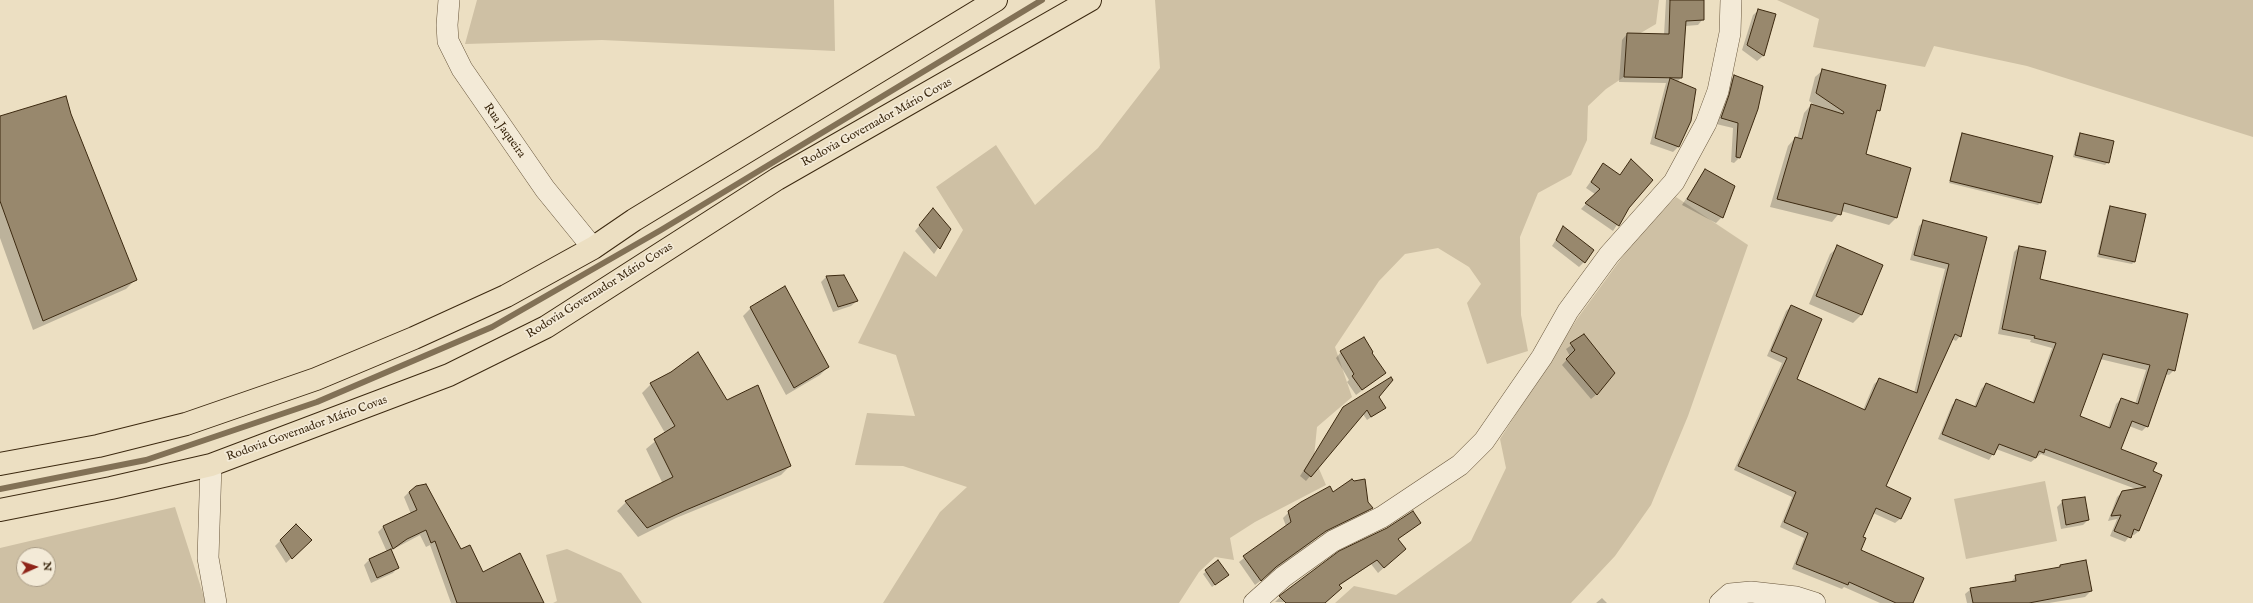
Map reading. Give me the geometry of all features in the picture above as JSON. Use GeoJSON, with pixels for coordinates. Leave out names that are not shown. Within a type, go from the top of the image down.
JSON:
{"type":"FeatureCollection","features":[{"type":"Feature","properties":{"kind":"highway"},"geometry":{"type":"LineString","coordinates":[[0,464],[98,446],[186,424],[316,379],[414,338],[506,296],[593,248],[647,212],[996,0]]}},
{"type":"Feature","properties":{"kind":"highway","name":"Rodovia Governador Mário Covas"},"geometry":{"type":"LineString","coordinates":[[0,510],[111,488],[211,464],[449,375],[546,327],[777,179],[1090,0]]}},
{"type":"Feature","properties":{"kind":"street","name":"Rua Jaqueira"},"geometry":{"type":"LineString","coordinates":[[449,0],[446,25],[448,41],[462,69],[545,189],[593,248]]}},
{"type":"Feature","properties":{"kind":"street"},"geometry":{"type":"LineString","coordinates":[[1263,600],[1283,577],[1333,541],[1382,517],[1460,465],[1484,441],[1542,357],[1568,311],[1609,255],[1674,182],[1706,123],[1718,91],[1730,33],[1731,0]]}},
{"type":"Feature","properties":{"kind":"street"},"geometry":{"type":"LineString","coordinates":[[211,464],[208,558],[216,603]]}},
{"type":"Feature","properties":{"kind":"street"},"geometry":{"type":"LineString","coordinates":[[1730,600],[1751,592],[1796,597],[1815,603]]}},
{"type":"Feature","properties":{"kind":"shaded area"},"geometry":{"type":"Polygon","coordinates":[[[477,0],[834,0],[835,51],[602,40],[465,44],[477,0]]]}},
{"type":"Feature","properties":{"kind":"shaded area"},"geometry":{"type":"Polygon","coordinates":[[[1155,0],[1659,0],[1656,24],[1639,34],[1627,34],[1624,77],[1606,89],[1588,106],[1587,140],[1571,175],[1538,193],[1520,237],[1521,315],[1528,351],[1487,364],[1467,303],[1481,284],[1469,267],[1438,248],[1405,254],[1379,281],[1335,347],[1352,397],[1317,427],[1314,457],[1326,485],[1255,522],[1230,538],[1234,560],[1215,557],[1199,572],[1179,603],[883,603],[940,512],[967,487],[903,466],[855,465],[867,413],[915,416],[896,355],[858,343],[904,251],[936,277],[963,230],[936,187],[996,145],[1035,205],[1098,148],[1160,68],[1155,0]]]}},
{"type":"Feature","properties":{"kind":"shaded area"},"geometry":{"type":"Polygon","coordinates":[[[1777,0],[2253,0],[2253,137],[2027,66],[1934,46],[1925,67],[1813,47],[1819,19],[1777,0]]]}},
{"type":"Feature","properties":{"kind":"shaded area"},"geometry":{"type":"Polygon","coordinates":[[[1676,197],[1748,245],[1688,416],[1651,505],[1615,556],[1571,603],[1335,603],[1354,586],[1396,595],[1471,541],[1506,468],[1500,439],[1577,319],[1634,241],[1676,197]]]}},
{"type":"Feature","properties":{"kind":"shaded area"},"geometry":{"type":"Polygon","coordinates":[[[2045,481],[2057,541],[1966,559],[1954,499],[2045,481]]]}},
{"type":"Feature","properties":{"kind":"shaded area"},"geometry":{"type":"Polygon","coordinates":[[[175,507],[206,603],[0,603],[0,548],[175,507]]]}},
{"type":"Feature","properties":{"kind":"shaded area"},"geometry":{"type":"Polygon","coordinates":[[[567,549],[621,573],[642,603],[553,603],[557,601],[546,555],[567,549]]]}},
{"type":"Feature","properties":{"kind":"building"},"geometry":{"type":"Polygon","coordinates":[[[1670,0],[1704,0],[1704,20],[1686,21],[1682,78],[1624,77],[1627,33],[1669,34],[1670,0]]]}},
{"type":"Feature","properties":{"kind":"building"},"geometry":{"type":"Polygon","coordinates":[[[1758,9],[1776,14],[1764,56],[1747,45],[1758,9]]]}},
{"type":"Feature","properties":{"kind":"building"},"geometry":{"type":"Polygon","coordinates":[[[1822,69],[1886,85],[1880,111],[1877,110],[1866,154],[1911,168],[1897,218],[1844,203],[1841,215],[1777,199],[1795,137],[1802,139],[1811,104],[1843,114],[1844,112],[1816,93],[1822,69]]]}},
{"type":"Feature","properties":{"kind":"building"},"geometry":{"type":"Polygon","coordinates":[[[1734,75],[1763,86],[1758,109],[1740,158],[1736,157],[1738,123],[1721,118],[1734,75]]]}},
{"type":"Feature","properties":{"kind":"building"},"geometry":{"type":"Polygon","coordinates":[[[1670,78],[1696,89],[1691,121],[1679,147],[1655,138],[1670,78]]]}},
{"type":"Feature","properties":{"kind":"building"},"geometry":{"type":"Polygon","coordinates":[[[66,96],[71,114],[137,280],[43,321],[0,201],[0,116],[66,96]]]}},
{"type":"Feature","properties":{"kind":"building"},"geometry":{"type":"Polygon","coordinates":[[[1962,133],[2053,156],[2041,203],[1950,181],[1962,133]]]}},
{"type":"Feature","properties":{"kind":"building"},"geometry":{"type":"Polygon","coordinates":[[[2080,133],[2114,141],[2109,163],[2075,155],[2080,133]]]}},
{"type":"Feature","properties":{"kind":"building"},"geometry":{"type":"Polygon","coordinates":[[[1631,159],[1653,180],[1629,208],[1619,226],[1585,203],[1600,189],[1591,182],[1603,163],[1620,175],[1631,159]]]}},
{"type":"Feature","properties":{"kind":"building"},"geometry":{"type":"Polygon","coordinates":[[[1705,169],[1735,186],[1723,218],[1687,199],[1705,169]]]}},
{"type":"Feature","properties":{"kind":"building"},"geometry":{"type":"Polygon","coordinates":[[[2110,206],[2146,214],[2135,262],[2099,254],[2110,206]]]}},
{"type":"Feature","properties":{"kind":"building"},"geometry":{"type":"Polygon","coordinates":[[[933,208],[951,229],[940,249],[919,225],[933,208]]]}},
{"type":"Feature","properties":{"kind":"building"},"geometry":{"type":"Polygon","coordinates":[[[1923,220],[1987,237],[1961,337],[1955,334],[1886,486],[1911,498],[1901,519],[1876,508],[1863,537],[1866,538],[1861,550],[1924,578],[1913,603],[1896,603],[1849,582],[1848,585],[1796,564],[1808,533],[1784,522],[1796,492],[1738,466],[1787,358],[1771,351],[1791,305],[1822,319],[1797,379],[1865,410],[1879,378],[1917,393],[1949,264],[1914,255],[1923,220]]]}},
{"type":"Feature","properties":{"kind":"building"},"geometry":{"type":"Polygon","coordinates":[[[1563,226],[1594,250],[1585,263],[1556,240],[1563,226]]]}},
{"type":"Feature","properties":{"kind":"building"},"geometry":{"type":"Polygon","coordinates":[[[1837,245],[1883,265],[1862,315],[1816,296],[1837,245]]]}},
{"type":"Feature","properties":{"kind":"building"},"geometry":{"type":"Polygon","coordinates":[[[2019,246],[2046,251],[2040,279],[2188,314],[2175,371],[2168,369],[2148,427],[2132,421],[2121,449],[2157,463],[2153,471],[2162,475],[2139,531],[2134,529],[2131,538],[2114,531],[2121,515],[2111,516],[2122,491],[2146,487],[2045,449],[2044,453],[2039,451],[2036,458],[1999,444],[1994,455],[1942,434],[1956,399],[1976,407],[1986,383],[2034,403],[2056,343],[2034,338],[2035,336],[2002,329],[2019,246]],[[2103,354],[2080,416],[2110,428],[2121,398],[2138,404],[2150,365],[2103,354]]]}},
{"type":"Feature","properties":{"kind":"building"},"geometry":{"type":"Polygon","coordinates":[[[844,275],[858,301],[838,307],[826,276],[844,275]]]}},
{"type":"Feature","properties":{"kind":"building"},"geometry":{"type":"Polygon","coordinates":[[[785,286],[829,367],[794,388],[750,307],[785,286]]]}},
{"type":"Feature","properties":{"kind":"building"},"geometry":{"type":"Polygon","coordinates":[[[1584,334],[1615,373],[1597,395],[1566,359],[1575,350],[1570,343],[1584,334]]]}},
{"type":"Feature","properties":{"kind":"building"},"geometry":{"type":"Polygon","coordinates":[[[1364,337],[1373,352],[1372,353],[1386,373],[1362,390],[1352,376],[1354,374],[1340,351],[1364,337]]]}},
{"type":"Feature","properties":{"kind":"building"},"geometry":{"type":"Polygon","coordinates":[[[698,352],[727,400],[758,385],[791,466],[647,528],[625,501],[673,477],[654,439],[675,426],[650,383],[671,372],[698,352]]]}},
{"type":"Feature","properties":{"kind":"building"},"geometry":{"type":"Polygon","coordinates":[[[1391,377],[1393,380],[1379,397],[1386,408],[1371,417],[1367,410],[1311,477],[1304,471],[1343,407],[1391,377]]]}},
{"type":"Feature","properties":{"kind":"building"},"geometry":{"type":"Polygon","coordinates":[[[1352,479],[1354,481],[1365,479],[1368,502],[1373,508],[1326,531],[1276,567],[1261,581],[1243,556],[1291,522],[1288,511],[1330,486],[1333,492],[1352,479]]]}},
{"type":"Feature","properties":{"kind":"building"},"geometry":{"type":"Polygon","coordinates":[[[426,484],[461,549],[470,545],[483,572],[520,553],[544,603],[457,603],[435,541],[431,543],[426,530],[407,539],[393,549],[383,526],[417,510],[409,492],[416,486],[426,484]]]}},
{"type":"Feature","properties":{"kind":"building"},"geometry":{"type":"Polygon","coordinates":[[[2085,497],[2089,520],[2066,525],[2062,500],[2085,497]]]}},
{"type":"Feature","properties":{"kind":"building"},"geometry":{"type":"Polygon","coordinates":[[[1413,511],[1421,523],[1398,539],[1406,549],[1384,568],[1377,560],[1339,585],[1342,588],[1325,603],[1286,603],[1279,596],[1339,551],[1387,528],[1413,511]]]}},
{"type":"Feature","properties":{"kind":"building"},"geometry":{"type":"Polygon","coordinates":[[[296,524],[312,540],[292,559],[280,540],[296,524]]]}},
{"type":"Feature","properties":{"kind":"building"},"geometry":{"type":"Polygon","coordinates":[[[391,549],[399,568],[377,578],[369,559],[391,549]]]}},
{"type":"Feature","properties":{"kind":"building"},"geometry":{"type":"Polygon","coordinates":[[[1218,560],[1229,575],[1215,585],[1205,570],[1218,560]]]}},
{"type":"Feature","properties":{"kind":"building"},"geometry":{"type":"Polygon","coordinates":[[[2086,560],[2092,591],[2029,603],[1973,603],[1970,588],[2016,581],[2015,575],[2060,567],[2060,565],[2086,560]]]}},
{"type":"Feature","properties":{"kind":"waterway"},"geometry":{"type":"LineString","coordinates":[[0,489],[146,460],[317,402],[492,327],[661,230],[1042,0]]}}]}
